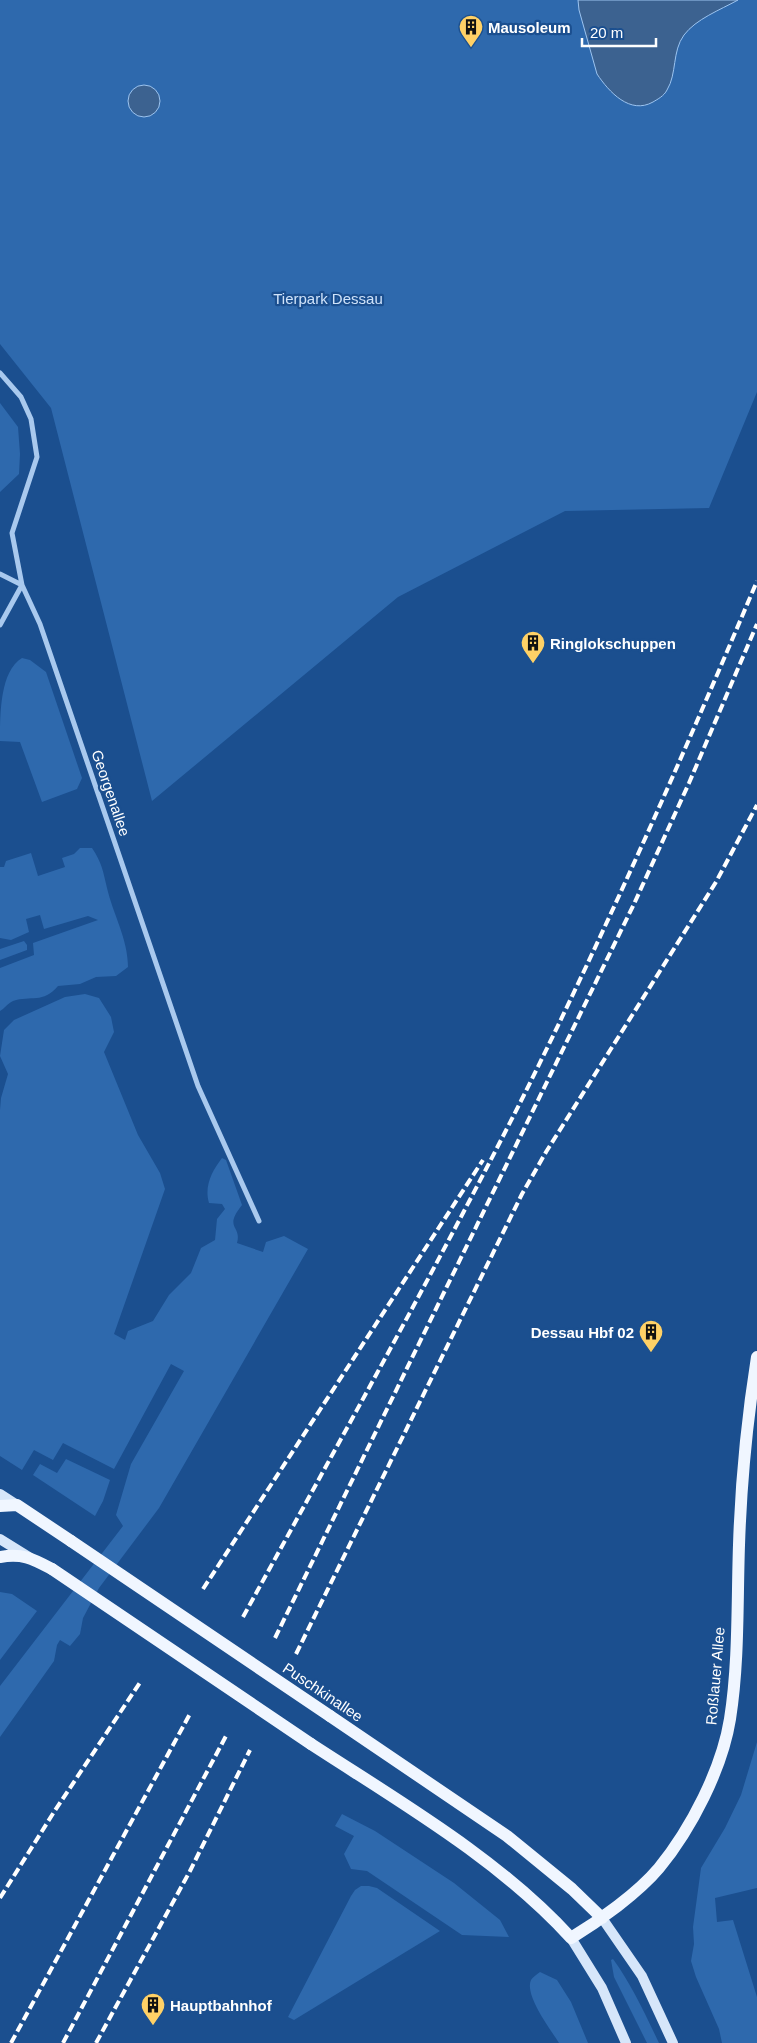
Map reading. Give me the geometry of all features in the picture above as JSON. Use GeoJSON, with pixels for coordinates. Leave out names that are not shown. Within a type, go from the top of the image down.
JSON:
{"type":"FeatureCollection","features":[{"type":"Feature","properties":{"kind":"main road","name":"Roßlauer Allee"},"geometry":{"type":"LineString","coordinates":[[571,1938],[602,1918],[646,1881],[670,1852],[699,1804],[725,1742],[730,1718],[734,1666],[741,1484],[757,1357]]}},
{"type":"Feature","properties":{"kind":"main road","name":"Puschkinallee"},"geometry":{"type":"LineString","coordinates":[[0,1494],[507,1836],[572,1889],[602,1918]]}},
{"type":"Feature","properties":{"kind":"main road"},"geometry":{"type":"LineString","coordinates":[[0,1506],[17,1505]]}},
{"type":"Feature","properties":{"kind":"main road"},"geometry":{"type":"LineString","coordinates":[[0,1539],[52,1569],[427,1820],[481,1859],[551,1916],[571,1938],[602,1988],[626,2043]]}},
{"type":"Feature","properties":{"kind":"main road"},"geometry":{"type":"LineString","coordinates":[[0,1557],[16,1555],[29,1557]]}},
{"type":"Feature","properties":{"kind":"main road"},"geometry":{"type":"LineString","coordinates":[[602,1918],[642,1976],[673,2043]]}},
{"type":"Feature","properties":{"kind":"street","name":"Georgenallee"},"geometry":{"type":"LineString","coordinates":[[0,373],[21,396],[31,420],[37,457],[26,497],[12,533],[22,585],[40,624],[198,1086],[259,1221]]}},
{"type":"Feature","properties":{"kind":"street"},"geometry":{"type":"LineString","coordinates":[[0,574],[22,585],[0,625]]}},
{"type":"Feature","properties":{"kind":"green space","name":"Tierpark Dessau"},"geometry":{"type":"Polygon","coordinates":[[[0,0],[757,0],[757,392],[709,508],[565,511],[398,597],[152,801],[51,408],[0,344],[0,0]]]}},
{"type":"Feature","properties":{"kind":"green space"},"geometry":{"type":"Polygon","coordinates":[[[0,403],[18,427],[20,454],[19,474],[0,492],[0,403]]]}},
{"type":"Feature","properties":{"kind":"green space"},"geometry":{"type":"Polygon","coordinates":[[[22,658],[30,660],[46,672],[82,778],[77,789],[42,802],[20,742],[0,741],[1,706],[5,683],[15,664],[22,658]]]}},
{"type":"Feature","properties":{"kind":"green space"},"geometry":{"type":"Polygon","coordinates":[[[80,848],[92,848],[100,863],[126,946],[128,967],[116,976],[96,977],[80,984],[58,986],[52,992],[42,997],[13,1001],[0,1011],[0,968],[34,955],[33,943],[98,920],[88,916],[44,929],[40,915],[26,919],[29,932],[11,940],[0,938],[0,867],[4,867],[6,861],[31,853],[38,876],[65,867],[62,858],[74,854],[80,848]]]}},
{"type":"Feature","properties":{"kind":"green space"},"geometry":{"type":"Polygon","coordinates":[[[24,941],[27,945],[27,950],[0,960],[0,949],[24,941]]]}},
{"type":"Feature","properties":{"kind":"green space"},"geometry":{"type":"Polygon","coordinates":[[[85,994],[99,998],[111,1017],[114,1032],[104,1052],[138,1135],[160,1173],[165,1189],[114,1334],[125,1340],[128,1331],[153,1321],[169,1295],[191,1273],[201,1248],[215,1240],[217,1219],[225,1209],[222,1204],[209,1203],[208,1185],[212,1173],[222,1158],[226,1160],[242,1205],[233,1223],[238,1237],[237,1243],[263,1252],[266,1242],[284,1236],[308,1249],[159,1508],[99,1588],[83,1618],[80,1634],[70,1646],[60,1640],[57,1645],[54,1661],[0,1737],[0,1686],[123,1526],[116,1515],[131,1464],[184,1371],[171,1364],[114,1469],[63,1443],[53,1460],[34,1450],[22,1470],[0,1456],[0,1110],[1,1098],[8,1074],[0,1056],[4,1030],[14,1020],[65,997],[85,994]]]}},
{"type":"Feature","properties":{"kind":"green space"},"geometry":{"type":"Polygon","coordinates":[[[66,1459],[110,1480],[103,1501],[95,1516],[33,1475],[40,1464],[57,1473],[66,1459]]]}},
{"type":"Feature","properties":{"kind":"green space"},"geometry":{"type":"Polygon","coordinates":[[[0,1592],[12,1594],[37,1611],[0,1660],[0,1592]]]}},
{"type":"Feature","properties":{"kind":"green space"},"geometry":{"type":"Polygon","coordinates":[[[757,1742],[757,1888],[715,1898],[717,1922],[733,1920],[757,1997],[757,2043],[722,2043],[719,2029],[691,1961],[694,1944],[693,1927],[701,1868],[725,1828],[741,1795],[757,1742]]]}},
{"type":"Feature","properties":{"kind":"green space"},"geometry":{"type":"Polygon","coordinates":[[[342,1814],[375,1831],[454,1883],[500,1920],[509,1937],[462,1935],[367,1871],[351,1869],[344,1854],[354,1836],[335,1826],[342,1814]]]}},
{"type":"Feature","properties":{"kind":"green space"},"geometry":{"type":"Polygon","coordinates":[[[361,1886],[377,1888],[440,1931],[294,2020],[288,2017],[351,1896],[361,1886]]]}},
{"type":"Feature","properties":{"kind":"green space"},"geometry":{"type":"Polygon","coordinates":[[[613,1959],[632,1989],[659,2043],[647,2043],[614,1977],[611,1960],[613,1959]]]}},
{"type":"Feature","properties":{"kind":"green space"},"geometry":{"type":"Polygon","coordinates":[[[540,1972],[557,1980],[571,2002],[588,2043],[559,2043],[539,2012],[531,1994],[531,1980],[540,1972]]]}},
{"type":"Feature","properties":{"kind":"shaded area"},"geometry":{"type":"Polygon","coordinates":[[[578,0],[738,0],[709,15],[689,29],[680,41],[672,77],[666,92],[653,102],[636,106],[621,100],[597,74],[579,10],[578,0]]]}},
{"type":"Feature","properties":{"kind":"shaded area"},"geometry":{"type":"Polygon","coordinates":[[[144,85],[150,86],[155,90],[159,95],[159,107],[155,112],[150,116],[144,117],[138,116],[133,112],[129,107],[128,101],[129,95],[133,90],[138,86],[144,85]]]}},
{"type":"Feature","properties":{"kind":"railway"},"geometry":{"type":"LineString","coordinates":[[243,1617],[421,1292],[524,1095],[586,968],[645,840],[757,581]]}},
{"type":"Feature","properties":{"kind":"railway"},"geometry":{"type":"LineString","coordinates":[[275,1638],[634,904],[689,783],[757,624]]}},
{"type":"Feature","properties":{"kind":"railway"},"geometry":{"type":"LineString","coordinates":[[296,1654],[522,1194],[546,1152],[716,882],[757,805]]}},
{"type":"Feature","properties":{"kind":"railway"},"geometry":{"type":"LineString","coordinates":[[203,1589],[483,1160]]}},
{"type":"Feature","properties":{"kind":"railway"},"geometry":{"type":"LineString","coordinates":[[0,1898],[54,1812],[141,1681]]}},
{"type":"Feature","properties":{"kind":"railway"},"geometry":{"type":"LineString","coordinates":[[11,2043],[191,1712]]}},
{"type":"Feature","properties":{"kind":"railway"},"geometry":{"type":"LineString","coordinates":[[63,2043],[226,1736]]}},
{"type":"Feature","properties":{"kind":"railway"},"geometry":{"type":"LineString","coordinates":[[96,2043],[190,1871],[250,1750]]}},
{"type":"Feature","properties":{"kind":"place","name":"Mausoleum"},"geometry":{"type":"Point","coordinates":[471,48]}},
{"type":"Feature","properties":{"kind":"place","name":"Ringlokschuppen"},"geometry":{"type":"Point","coordinates":[533,664]}},
{"type":"Feature","properties":{"kind":"place","name":"Dessau Hbf 02"},"geometry":{"type":"Point","coordinates":[651,1353]}},
{"type":"Feature","properties":{"kind":"place","name":"Hauptbahnhof"},"geometry":{"type":"Point","coordinates":[153,2026]}}]}
